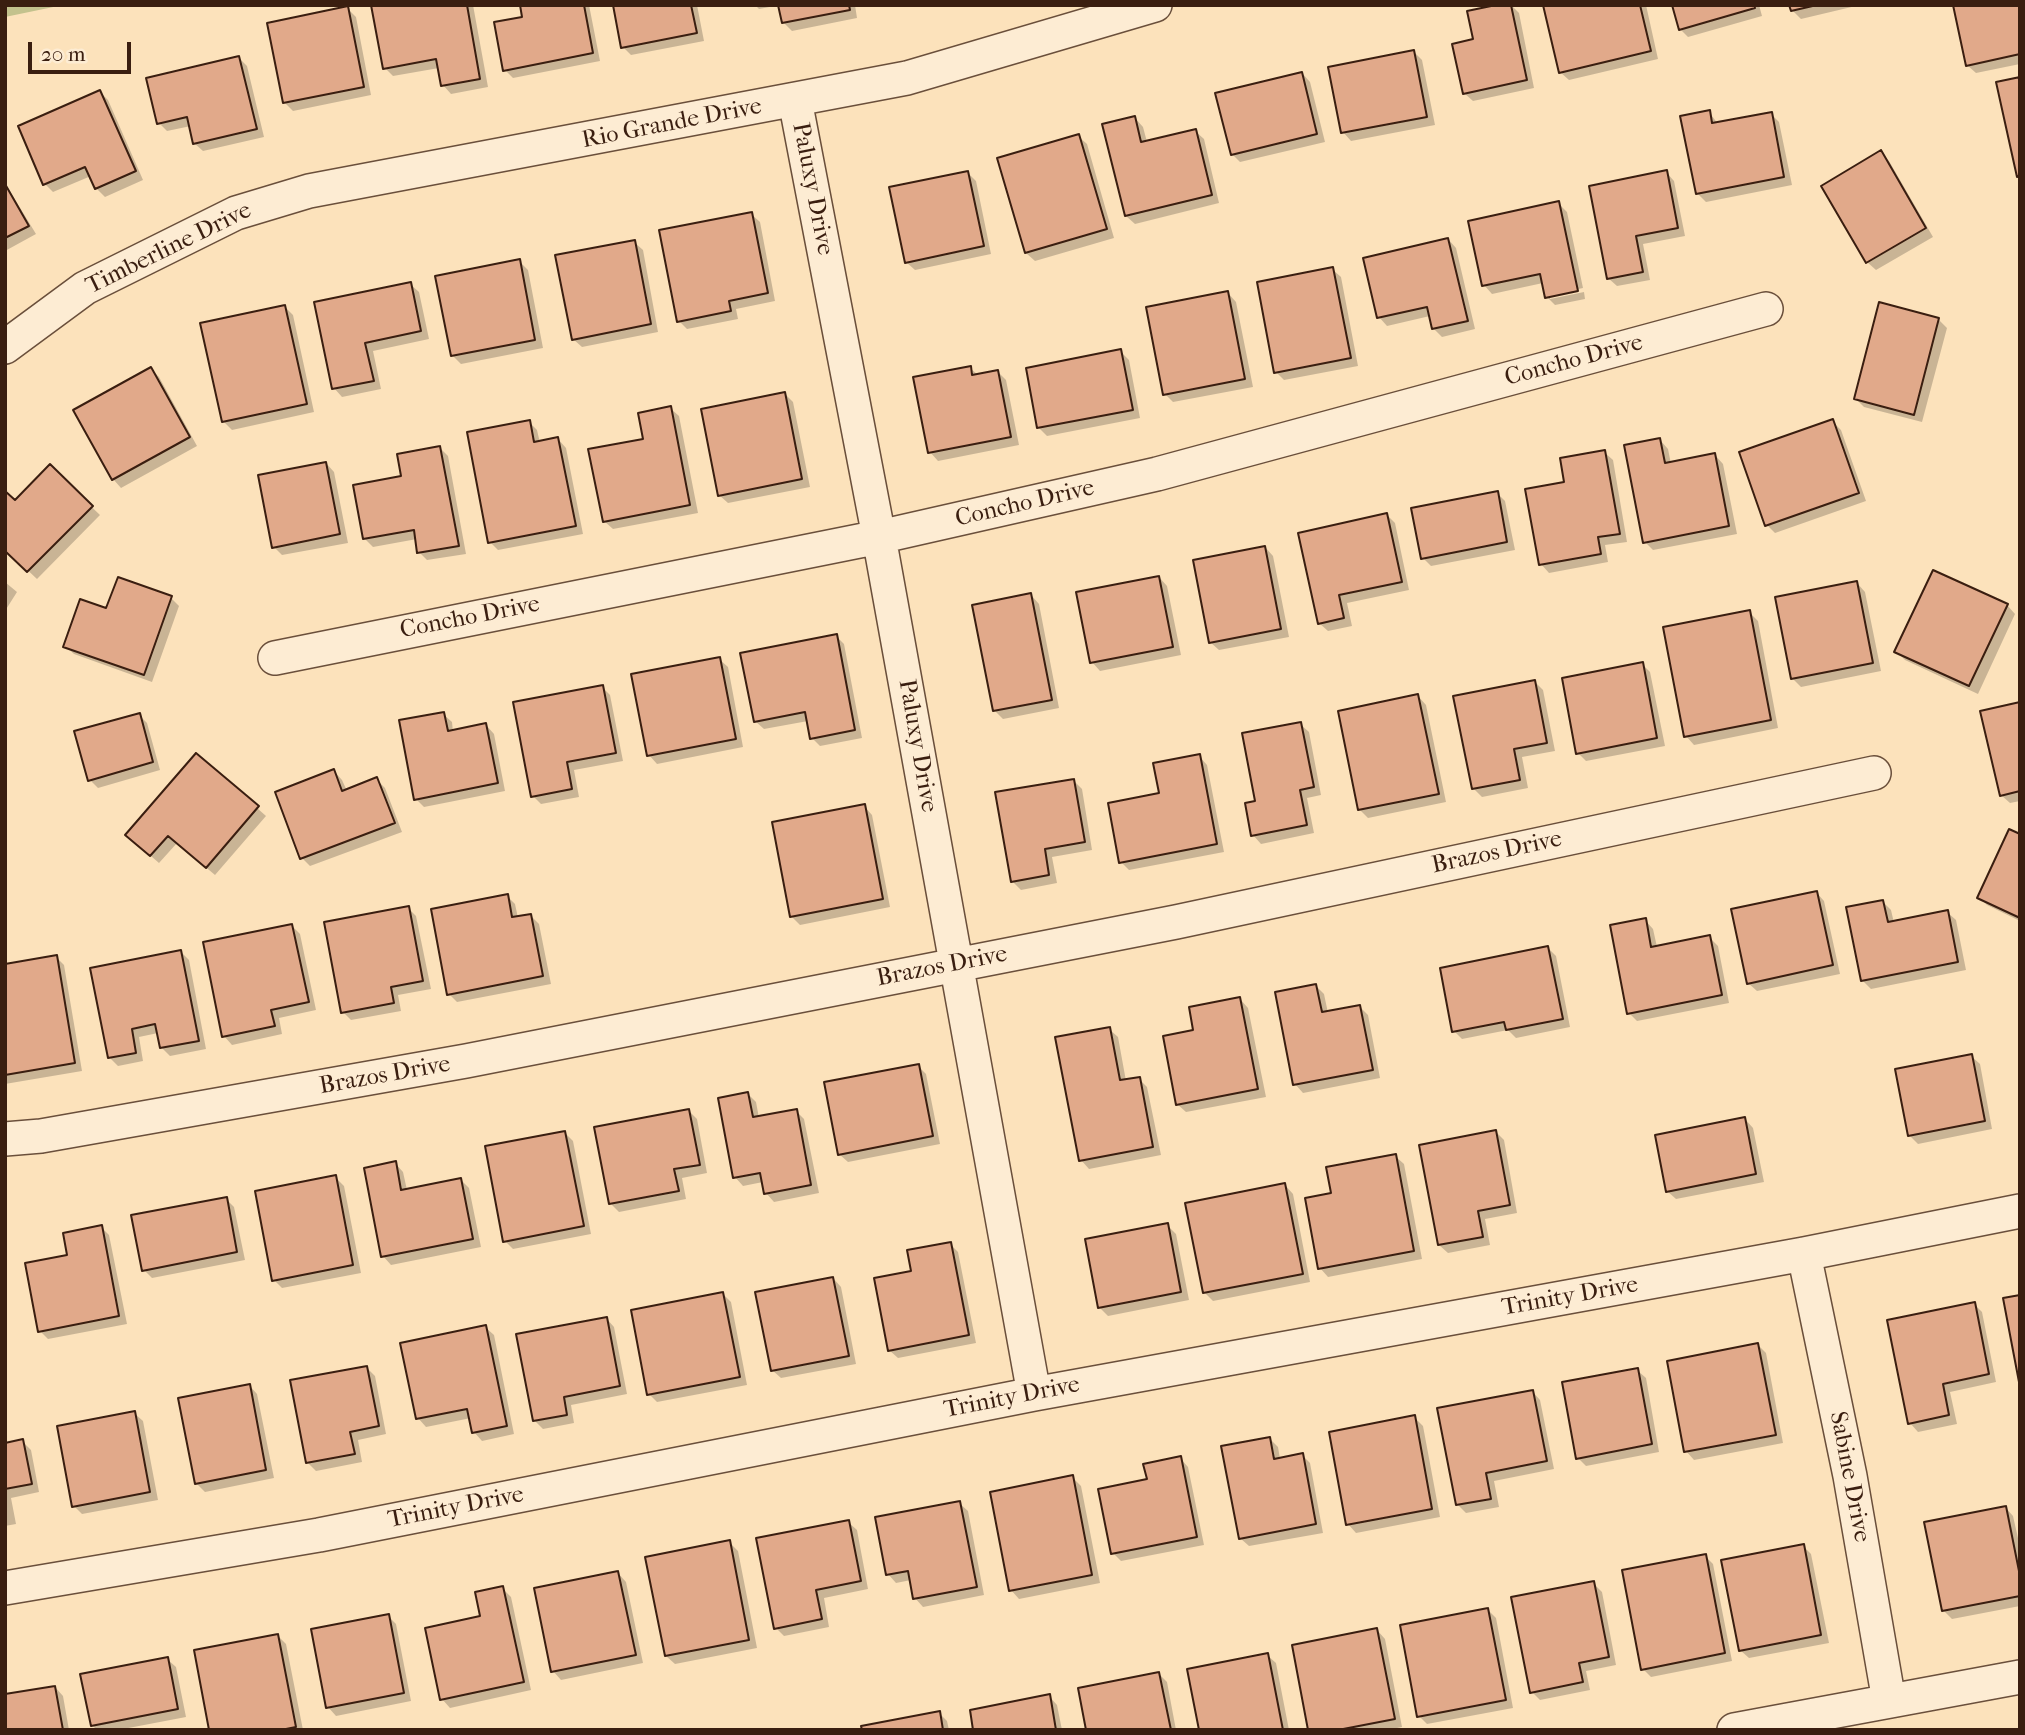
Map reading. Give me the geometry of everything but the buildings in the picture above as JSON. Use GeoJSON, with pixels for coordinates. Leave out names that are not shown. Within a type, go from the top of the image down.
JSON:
{"type":"FeatureCollection","features":[{"type":"Feature","properties":{"kind":"street","name":"Rio Grande Drive"},"geometry":{"type":"LineString","coordinates":[[431,169],[907,78],[1155,5]]}},
{"type":"Feature","properties":{"kind":"street","name":"Paluxy Drive"},"geometry":{"type":"LineString","coordinates":[[795,100],[879,537],[1034,1394]]}},
{"type":"Feature","properties":{"kind":"street","name":"Timberline Drive"},"geometry":{"type":"LineString","coordinates":[[5,347],[85,288],[236,213],[309,191],[431,169]]}},
{"type":"Feature","properties":{"kind":"street","name":"Concho Drive"},"geometry":{"type":"LineString","coordinates":[[275,658],[879,537],[1157,474],[1766,309]]}},
{"type":"Feature","properties":{"kind":"street","name":"Brazos Drive"},"geometry":{"type":"LineString","coordinates":[[5,1139],[41,1136],[466,1061],[1175,922],[1874,773]]}},
{"type":"Feature","properties":{"kind":"street","name":"Trinity Drive"},"geometry":{"type":"LineString","coordinates":[[5,1588],[319,1535],[1034,1394],[1804,1254],[2020,1211]]}},
{"type":"Feature","properties":{"kind":"street","name":"Sabine Drive"},"geometry":{"type":"LineString","coordinates":[[1804,1254],[1850,1476],[1889,1701]]}},
{"type":"Feature","properties":{"kind":"street"},"geometry":{"type":"LineString","coordinates":[[1752,1728],[2020,1677]]}},
{"type":"Feature","properties":{"kind":"shaded area"},"geometry":{"type":"Polygon","coordinates":[[[5,5],[63,5],[5,17],[5,5]]]}}]}
